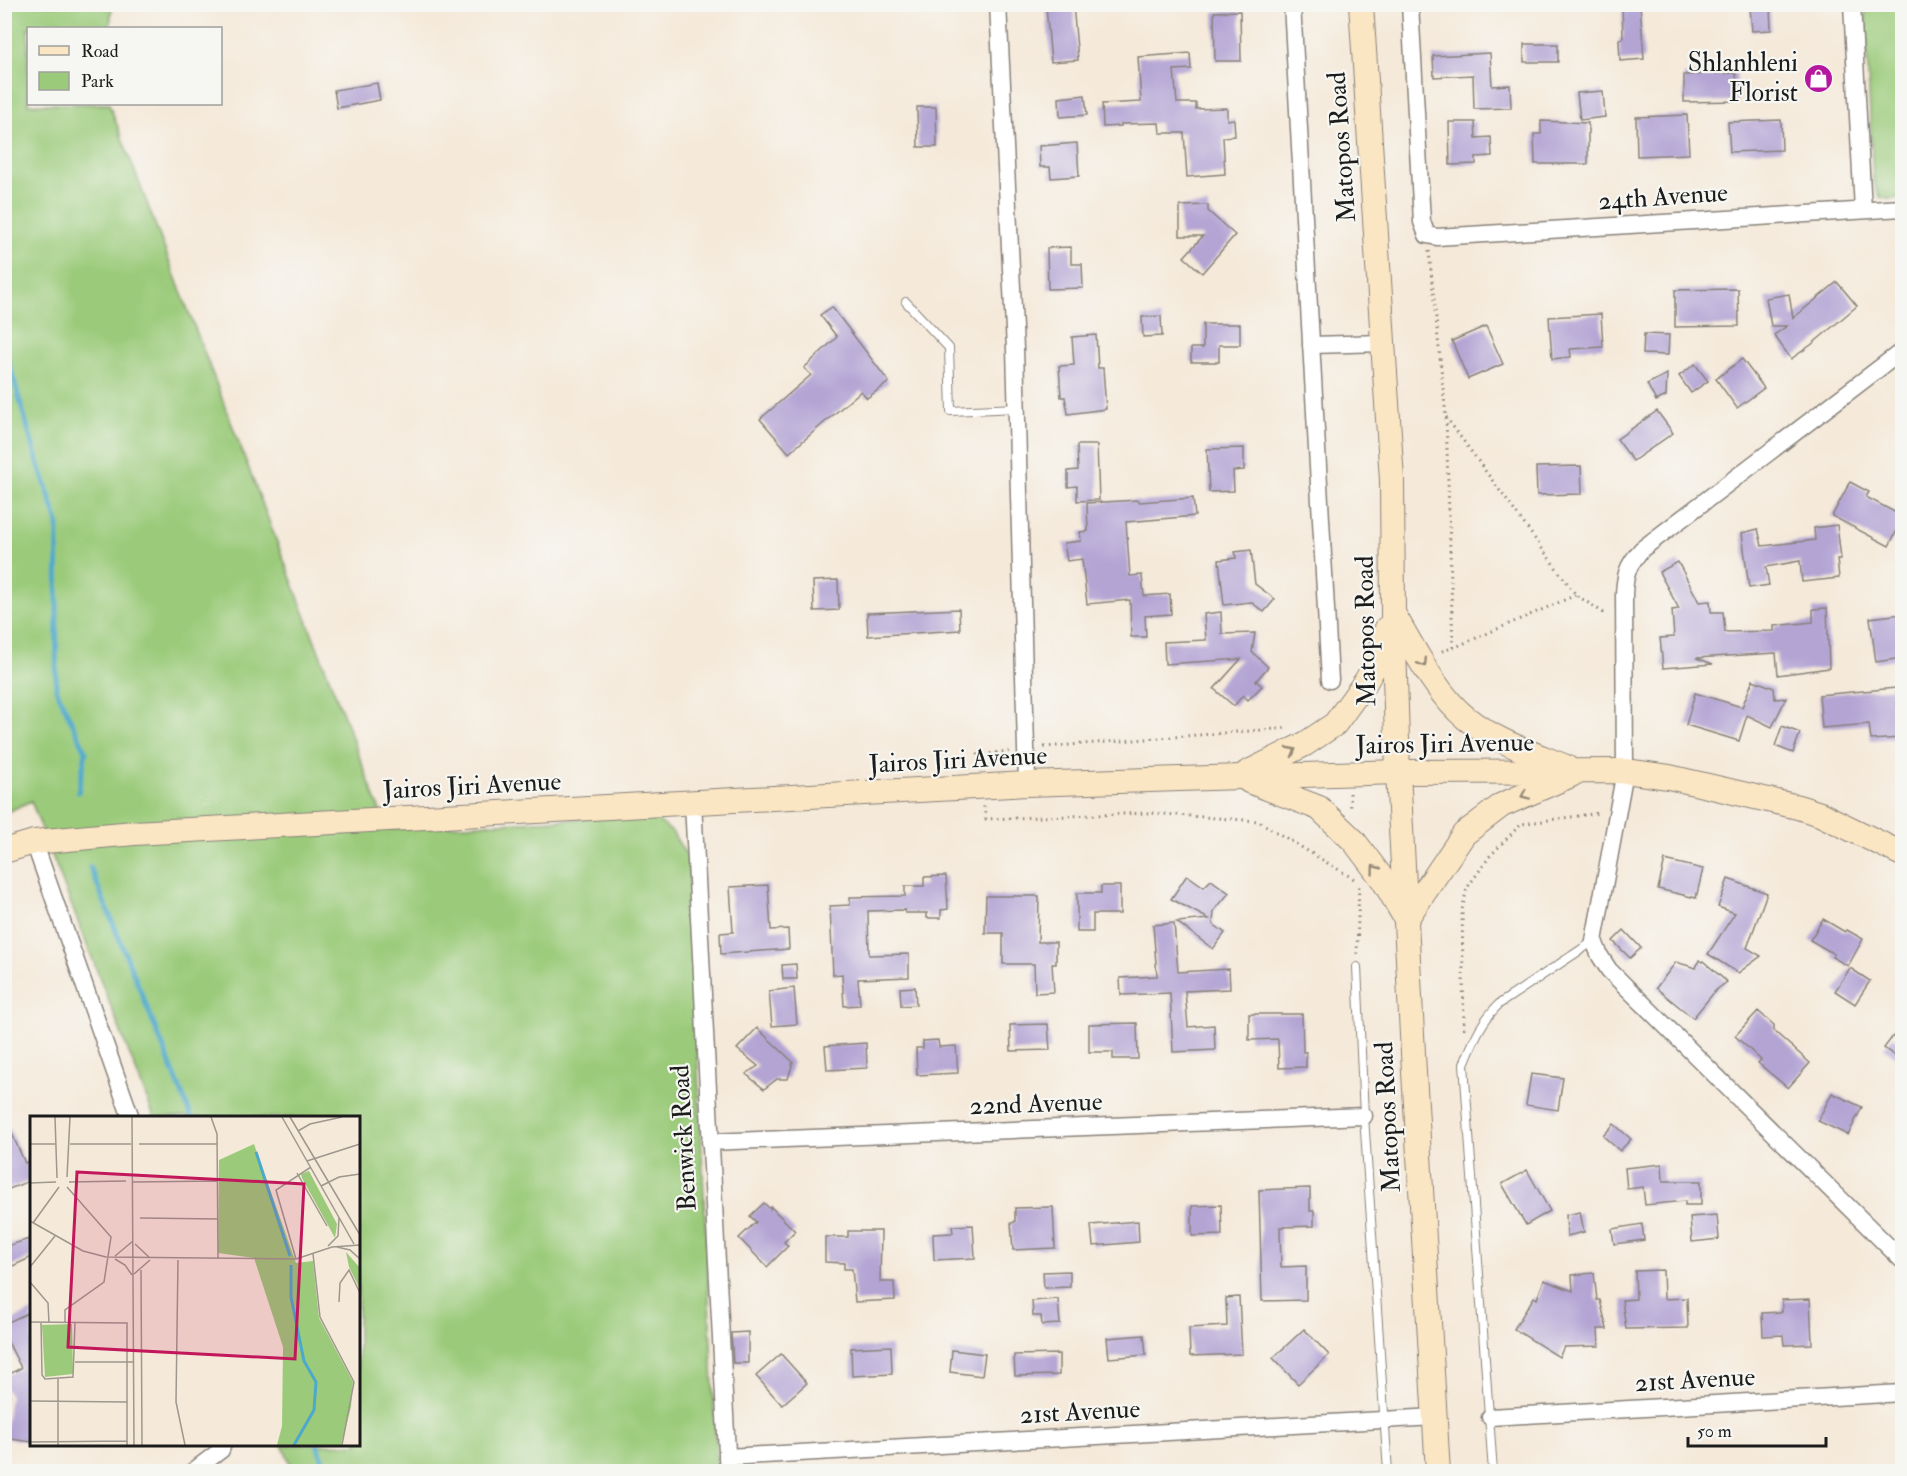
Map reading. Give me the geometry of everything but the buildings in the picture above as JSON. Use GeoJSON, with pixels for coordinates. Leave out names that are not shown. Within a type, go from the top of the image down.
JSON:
{"type":"FeatureCollection","features":[{"type":"Feature","properties":{"kind":"main road","name":"Matopos Road"},"geometry":{"type":"LineString","coordinates":[[1361,4],[1392,480],[1398,772],[1438,1472]]}},
{"type":"Feature","properties":{"kind":"main road"},"geometry":{"type":"LineString","coordinates":[[1393,613],[1450,703],[1466,718],[1504,741],[1578,771]]}},
{"type":"Feature","properties":{"kind":"main road"},"geometry":{"type":"LineString","coordinates":[[1239,777],[1297,748],[1335,724],[1375,666],[1393,613]]}},
{"type":"Feature","properties":{"kind":"main road"},"geometry":{"type":"LineString","coordinates":[[1239,777],[1319,808],[1354,841],[1384,880],[1406,919],[1464,834],[1502,805],[1578,771]]}},
{"type":"Feature","properties":{"kind":"main road","name":"Jairos Jiri Avenue"},"geometry":{"type":"LineString","coordinates":[[4,851],[34,842],[146,832],[1027,784],[1398,772],[1625,771],[1670,777],[1798,807],[1820,814],[1902,854]]}},
{"type":"Feature","properties":{"kind":"street"},"geometry":{"type":"LineString","coordinates":[[998,4],[1017,408],[1027,784]]}},
{"type":"Feature","properties":{"kind":"street"},"geometry":{"type":"LineString","coordinates":[[1292,4],[1330,680]]}},
{"type":"Feature","properties":{"kind":"street"},"geometry":{"type":"LineString","coordinates":[[1410,4],[1422,222],[1427,234]]}},
{"type":"Feature","properties":{"kind":"street"},"geometry":{"type":"LineString","coordinates":[[1852,4],[1863,210]]}},
{"type":"Feature","properties":{"kind":"street","name":"24th Avenue"},"geometry":{"type":"LineString","coordinates":[[1427,234],[1437,237],[1902,208]]}},
{"type":"Feature","properties":{"kind":"street"},"geometry":{"type":"LineString","coordinates":[[1311,345],[1384,343]]}},
{"type":"Feature","properties":{"kind":"street"},"geometry":{"type":"LineString","coordinates":[[1902,351],[1642,549],[1631,562],[1626,572],[1624,594],[1625,771],[1594,941],[1609,970],[1902,1260]]}},
{"type":"Feature","properties":{"kind":"street","name":"Benwick Road"},"geometry":{"type":"LineString","coordinates":[[693,802],[727,1464]]}},
{"type":"Feature","properties":{"kind":"street"},"geometry":{"type":"LineString","coordinates":[[34,842],[130,1116]]}},
{"type":"Feature","properties":{"kind":"street","name":"22nd Avenue"},"geometry":{"type":"LineString","coordinates":[[710,1142],[1364,1116]]}},
{"type":"Feature","properties":{"kind":"street","name":"21st Avenue"},"geometry":{"type":"LineString","coordinates":[[1490,1417],[1902,1393]]}},
{"type":"Feature","properties":{"kind":"street","name":"21st Avenue"},"geometry":{"type":"LineString","coordinates":[[727,1464],[1435,1417]]}},
{"type":"Feature","properties":{"kind":"street"},"geometry":{"type":"LineString","coordinates":[[192,1472],[221,1450],[222,1446]]}},
{"type":"Feature","properties":{"kind":"lane"},"geometry":{"type":"LineString","coordinates":[[906,302],[949,348],[951,411],[1017,408]]}},
{"type":"Feature","properties":{"kind":"lane"},"geometry":{"type":"LineString","coordinates":[[1493,1472],[1464,1064],[1486,1017],[1499,1004],[1594,941]]}},
{"type":"Feature","properties":{"kind":"lane"},"geometry":{"type":"LineString","coordinates":[[1357,967],[1364,1116],[1388,1472]]}},
{"type":"Feature","properties":{"kind":"path"},"geometry":{"type":"LineString","coordinates":[[1427,234],[1446,416],[1453,648]]}},
{"type":"Feature","properties":{"kind":"path"},"geometry":{"type":"LineString","coordinates":[[1446,416],[1576,595],[1624,625]]}},
{"type":"Feature","properties":{"kind":"path"},"geometry":{"type":"LineString","coordinates":[[1419,657],[1453,648],[1576,595]]}},
{"type":"Feature","properties":{"kind":"path"},"geometry":{"type":"LineString","coordinates":[[1288,728],[1026,748],[978,755],[986,819],[1150,813],[1258,820],[1359,882]]}},
{"type":"Feature","properties":{"kind":"path"},"geometry":{"type":"LineString","coordinates":[[1464,1031],[1462,910],[1467,888],[1490,856],[1521,824],[1619,810]]}},
{"type":"Feature","properties":{"kind":"green space"},"geometry":{"type":"Polygon","coordinates":[[[4,5],[112,5],[110,27],[27,27],[27,105],[109,105],[387,829],[651,815],[672,832],[688,858],[717,1471],[294,1471],[282,1446],[360,1446],[360,1116],[154,1116],[31,801],[5,813],[4,5]]]}},
{"type":"Feature","properties":{"kind":"green space"},"geometry":{"type":"Polygon","coordinates":[[[1865,5],[1902,5],[1902,198],[1880,197],[1873,181],[1865,5]]]}},
{"type":"Feature","properties":{"kind":"waterway"},"geometry":{"type":"LineString","coordinates":[[4,346],[58,523],[56,689],[86,752],[78,792]]}},
{"type":"Feature","properties":{"kind":"waterway"},"geometry":{"type":"LineString","coordinates":[[90,867],[191,1116]]}},
{"type":"Feature","properties":{"kind":"waterway"},"geometry":{"type":"LineString","coordinates":[[318,1446],[327,1472]]}},
{"type":"Feature","properties":{"kind":"place","name":"Shlanhleni Florist"},"geometry":{"type":"Point","coordinates":[1819,78]}}]}
